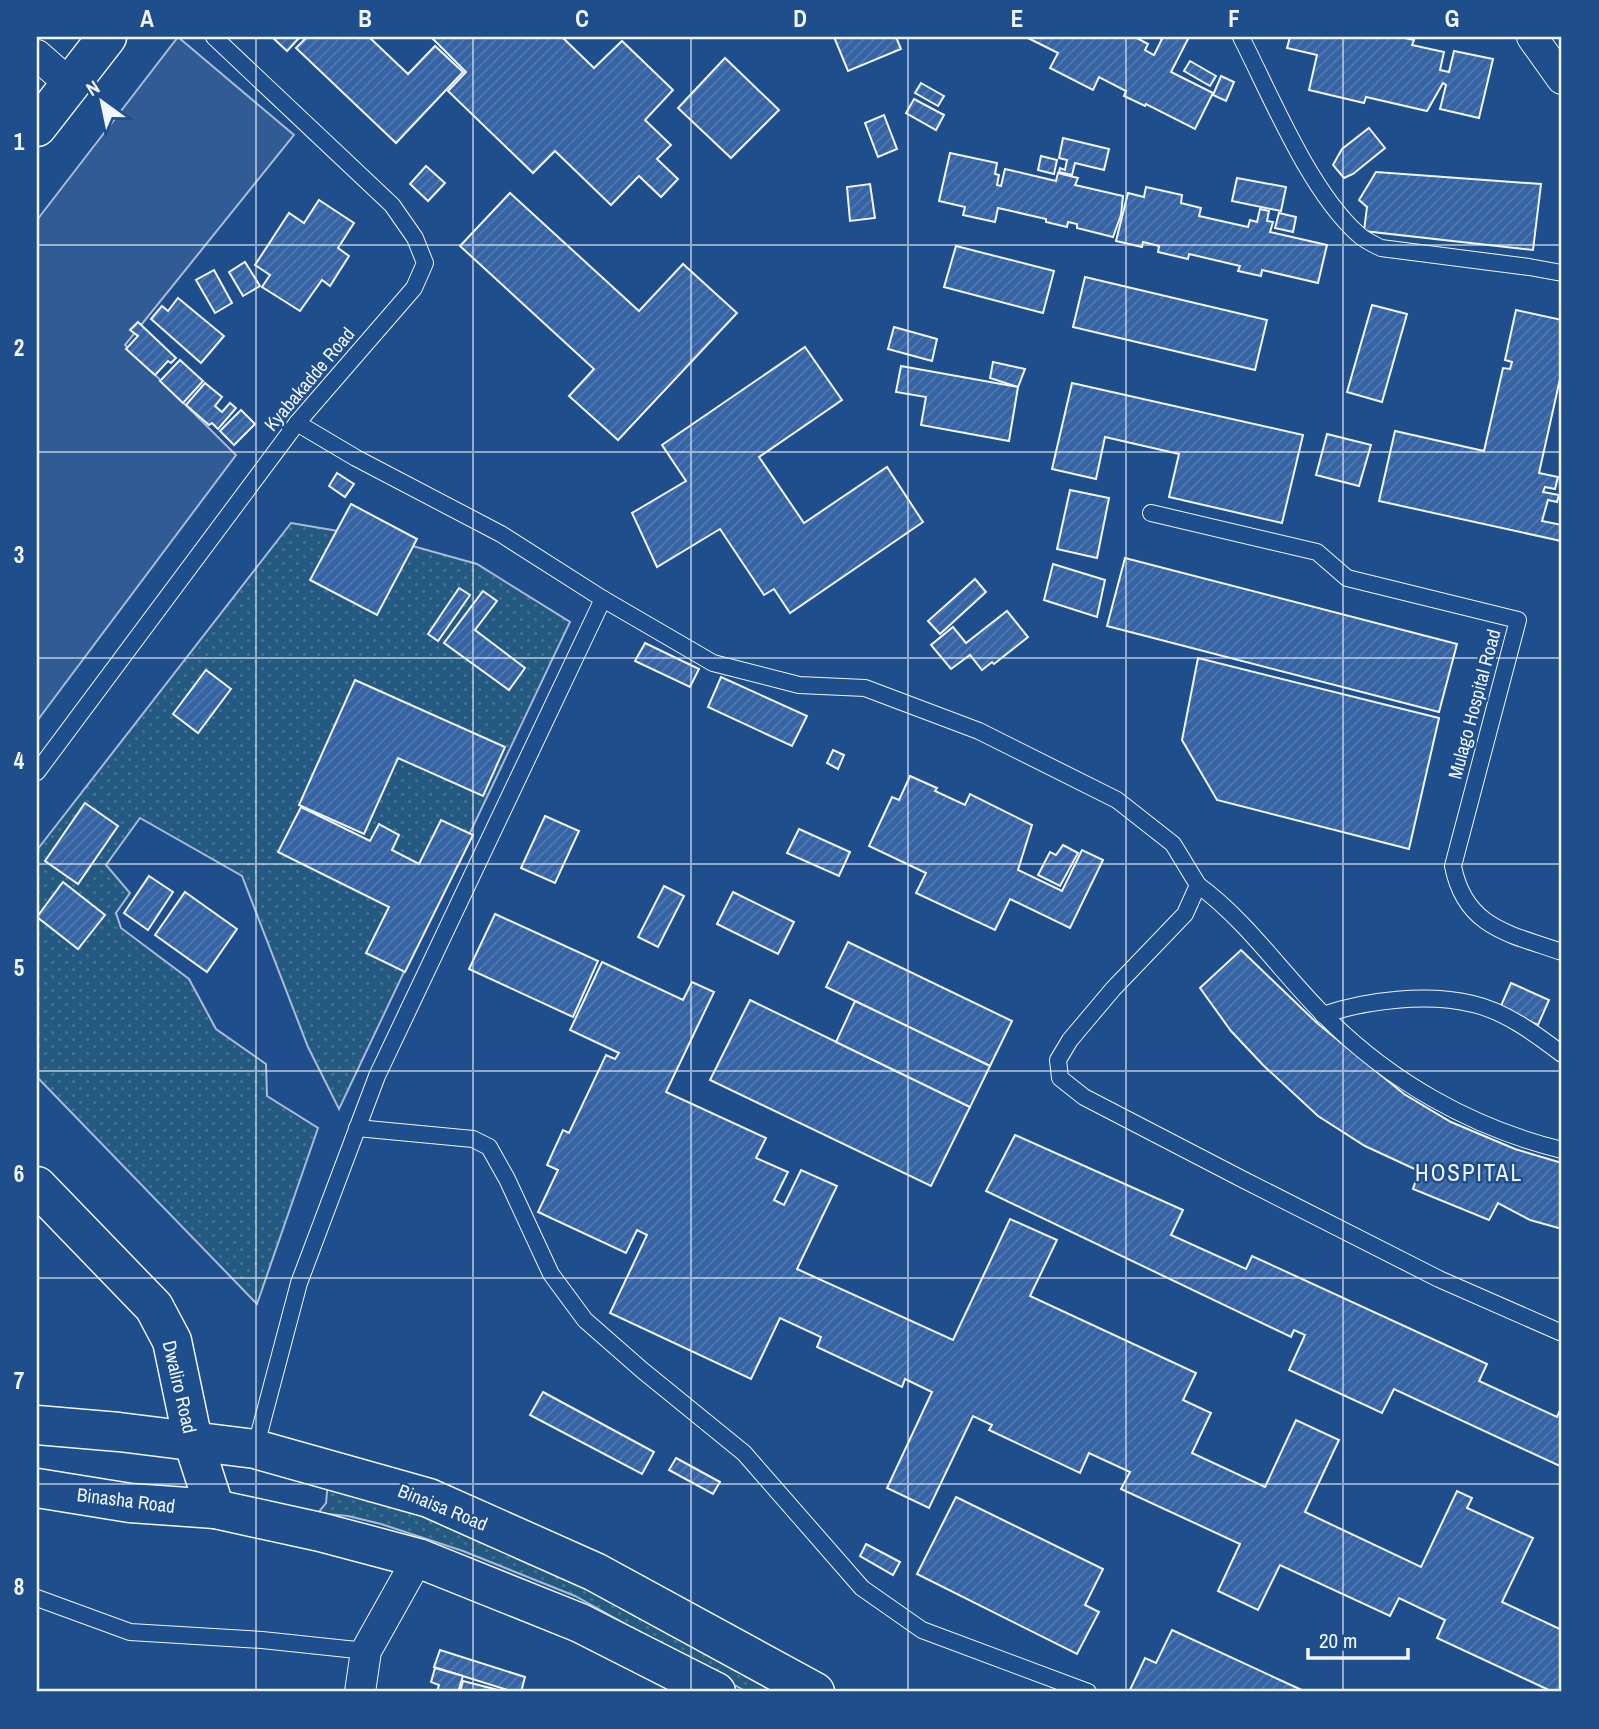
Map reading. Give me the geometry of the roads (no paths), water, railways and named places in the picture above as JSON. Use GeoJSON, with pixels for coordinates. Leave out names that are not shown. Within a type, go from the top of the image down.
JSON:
{"type":"FeatureCollection","features":[{"type":"Feature","properties":{"kind":"main road"},"geometry":{"type":"LineString","coordinates":[[37,127],[107,37]]}},
{"type":"Feature","properties":{"kind":"main road","name":"Dwaliro Road"},"geometry":{"type":"LineString","coordinates":[[37,1186],[154,1307],[172,1341],[193,1441],[215,1510]]}},
{"type":"Feature","properties":{"kind":"main road","name":"Binaisa Road"},"geometry":{"type":"LineString","coordinates":[[37,1425],[255,1448],[429,1498],[595,1573],[815,1692]]}},
{"type":"Feature","properties":{"kind":"main road","name":"Binasha Road"},"geometry":{"type":"LineString","coordinates":[[37,1488],[130,1503],[215,1510]]}},
{"type":"Feature","properties":{"kind":"main road"},"geometry":{"type":"LineString","coordinates":[[215,1510],[320,1532],[418,1558],[580,1623],[716,1692]]}},
{"type":"Feature","properties":{"kind":"street"},"geometry":{"type":"LineString","coordinates":[[1532,37],[1562,79]]}},
{"type":"Feature","properties":{"kind":"street"},"geometry":{"type":"LineString","coordinates":[[37,55],[70,84]]}},
{"type":"Feature","properties":{"kind":"street"},"geometry":{"type":"LineString","coordinates":[[360,1692],[366,1650],[418,1558]]}},
{"type":"Feature","properties":{"kind":"lane","name":"Kyabakadde Road"},"geometry":{"type":"LineString","coordinates":[[37,772],[297,423],[414,288],[425,263],[415,238],[392,205],[214,37]]}},
{"type":"Feature","properties":{"kind":"lane"},"geometry":{"type":"LineString","coordinates":[[1241,37],[1317,183],[1343,220],[1360,237],[1381,248],[1562,273]]}},
{"type":"Feature","properties":{"kind":"lane"},"geometry":{"type":"LineString","coordinates":[[297,423],[356,458],[501,534],[603,599],[713,663],[799,685],[865,688],[979,731],[1117,800],[1173,844],[1198,885],[1241,923],[1323,1015],[1384,1067],[1441,1105],[1530,1142],[1562,1150]]}},
{"type":"Feature","properties":{"kind":"lane","name":"Mulago Hospital Road"},"geometry":{"type":"LineString","coordinates":[[1151,513],[1317,552],[1347,578],[1518,621],[1453,866],[1457,886],[1468,906],[1486,922],[1510,934],[1562,952]]}},
{"type":"Feature","properties":{"kind":"lane"},"geometry":{"type":"LineString","coordinates":[[255,1448],[299,1283],[377,1076],[603,599]]}},
{"type":"Feature","properties":{"kind":"lane"},"geometry":{"type":"LineString","coordinates":[[1198,885],[1185,914],[1113,989],[1070,1040],[1058,1060],[1060,1078],[1084,1097],[1242,1179],[1439,1279],[1562,1333]]}},
{"type":"Feature","properties":{"kind":"lane"},"geometry":{"type":"LineString","coordinates":[[1323,1015],[1344,1008],[1422,998],[1474,1004],[1507,1018],[1562,1054]]}},
{"type":"Feature","properties":{"kind":"lane"},"geometry":{"type":"LineString","coordinates":[[357,1128],[473,1139],[489,1147],[507,1179],[551,1274],[585,1320],[744,1452],[862,1588],[922,1630],[1088,1692]]}},
{"type":"Feature","properties":{"kind":"lane"},"geometry":{"type":"LineString","coordinates":[[37,1598],[130,1632],[366,1650]]}},
{"type":"Feature","properties":{"kind":"district","name":"HOSPITAL"},"geometry":{"type":"Point","coordinates":[1469,1172]}}]}
